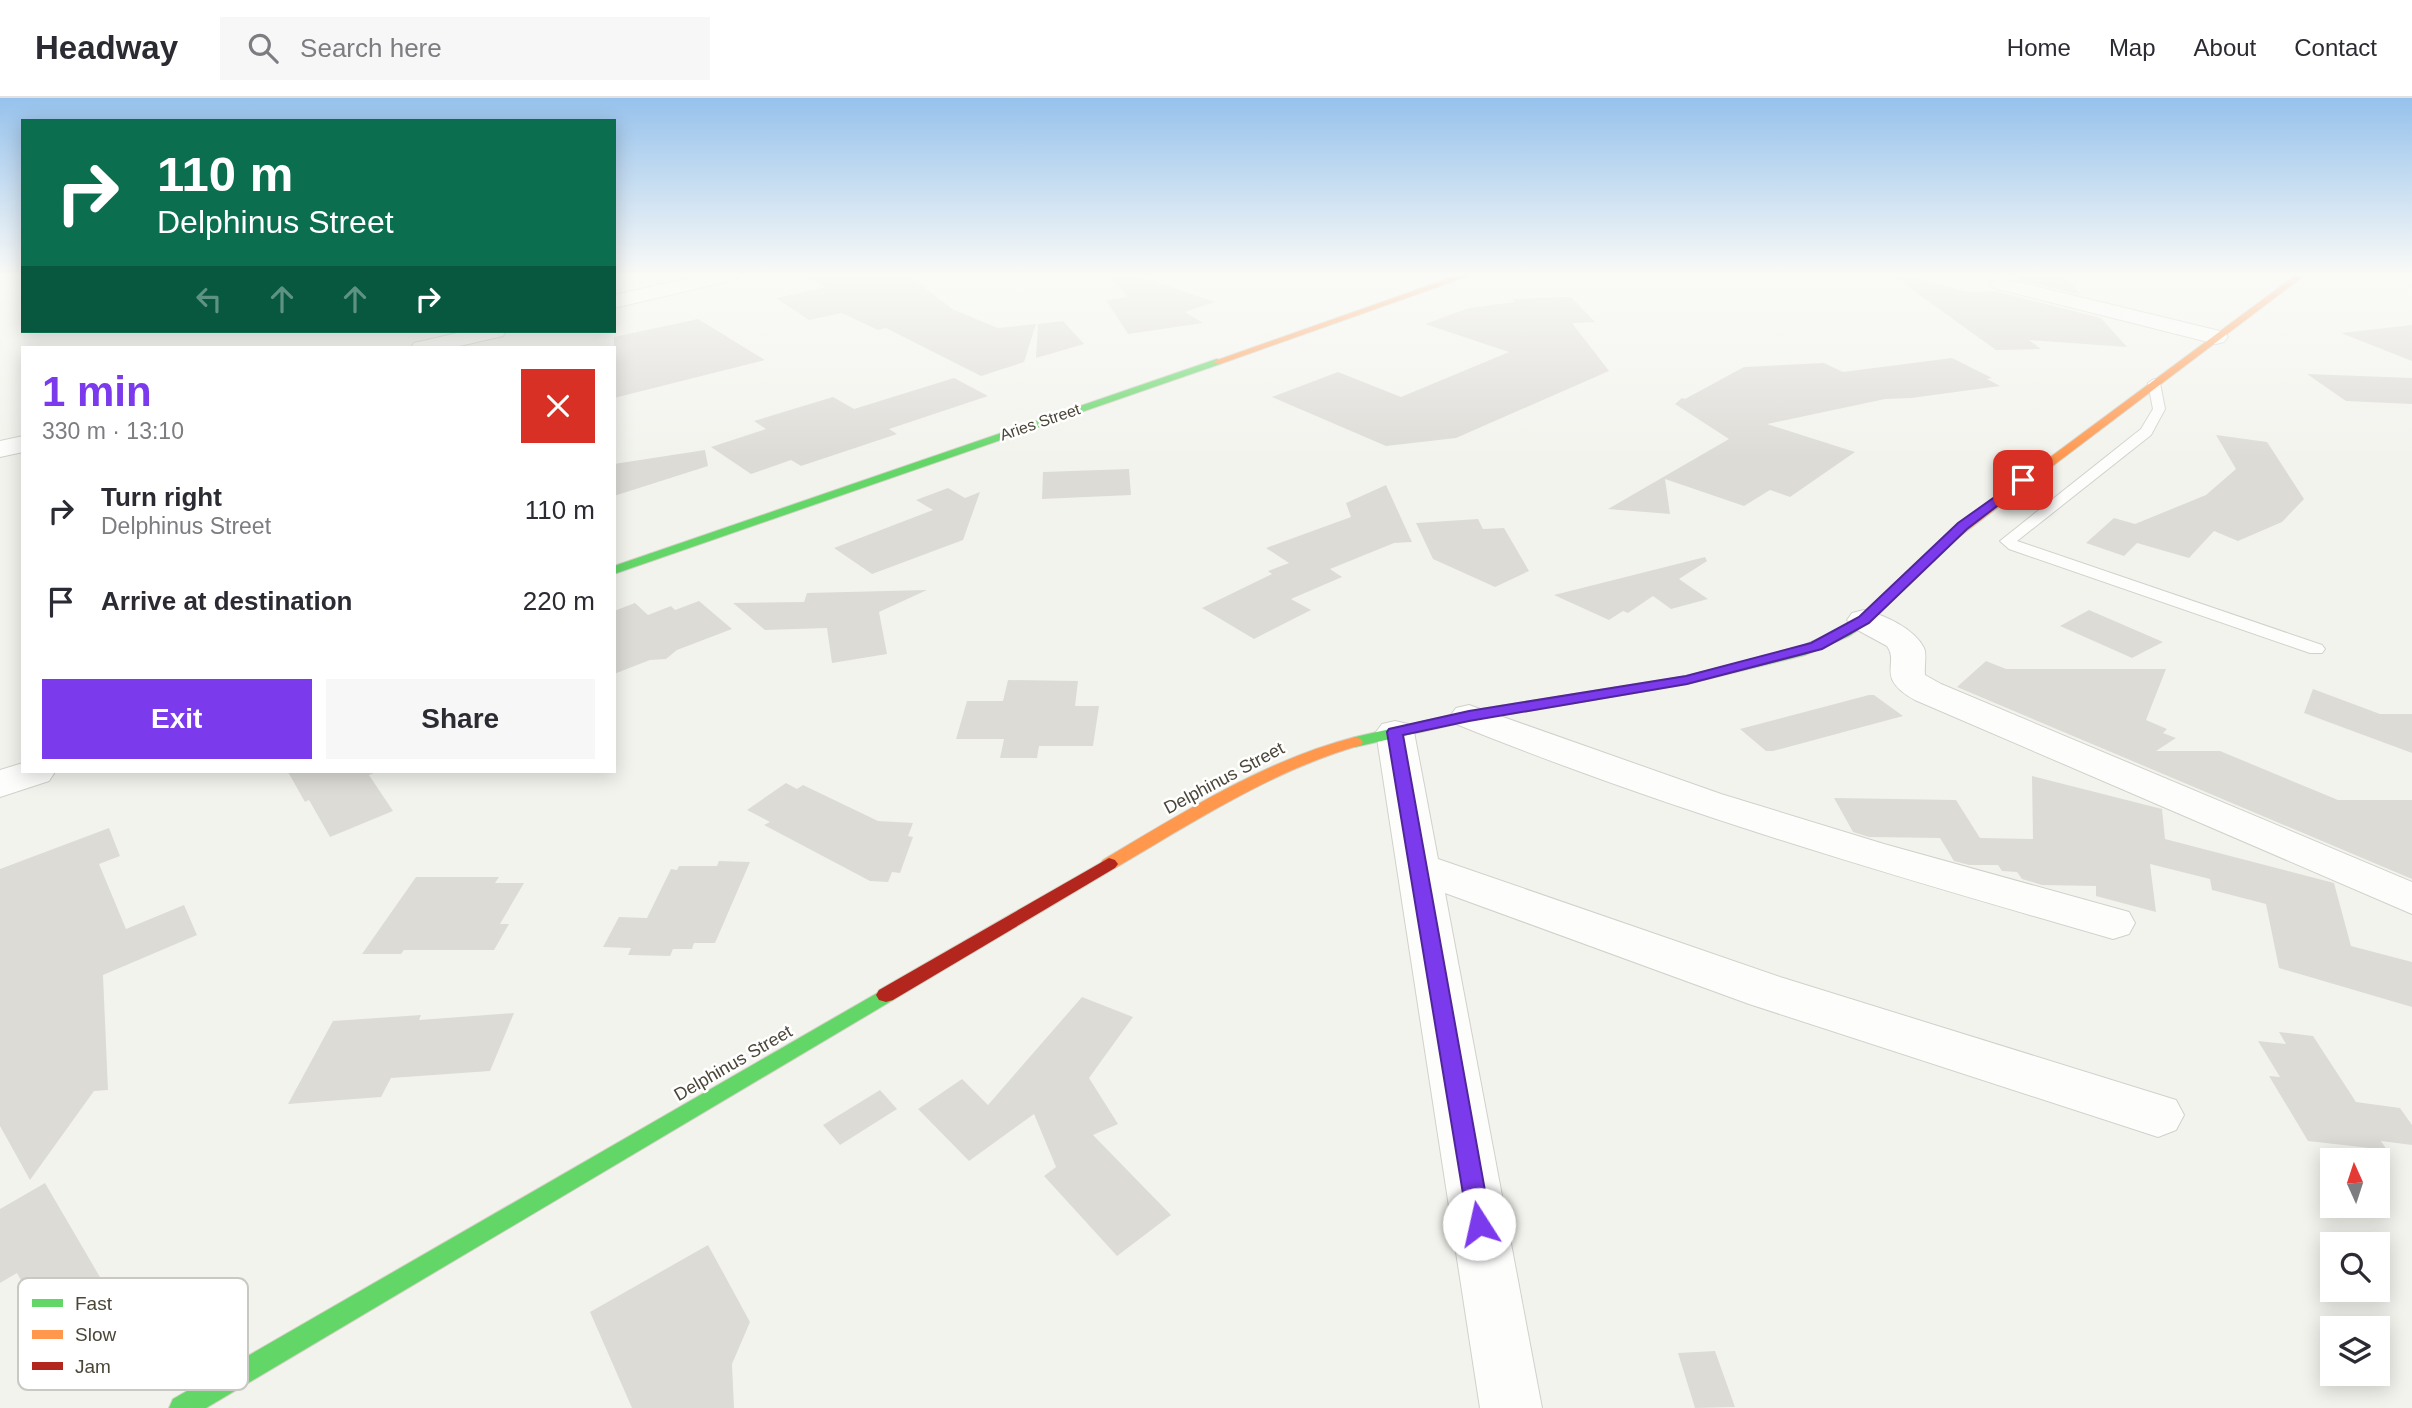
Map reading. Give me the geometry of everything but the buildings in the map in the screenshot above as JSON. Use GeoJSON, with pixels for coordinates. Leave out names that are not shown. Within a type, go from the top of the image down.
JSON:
{"type":"FeatureCollection","features":[{"type":"Feature","properties":{"kind":"street"},"geometry":{"type":"LineString","coordinates":[[431,346],[473,336]]}},
{"type":"Feature","properties":{"kind":"street","name":"Aries Street"},"geometry":{"type":"LineString","coordinates":[[616,569],[1290,336]]}},
{"type":"Feature","properties":{"kind":"street","name":"Delphinus Street"},"geometry":{"type":"LineString","coordinates":[[248,1369],[1246,784],[1293,762],[1395,732],[1469,716],[1712,674],[1800,652],[1844,633],[1864,620],[1962,526],[2216,337]]}},
{"type":"Feature","properties":{"kind":"street"},"geometry":{"type":"LineString","coordinates":[[0,449],[21,444]]}},
{"type":"Feature","properties":{"kind":"street"},"geometry":{"type":"LineString","coordinates":[[1864,620],[1899,639],[1908,649],[1906,674],[1912,684],[2412,899]]}},
{"type":"Feature","properties":{"kind":"street"},"geometry":{"type":"LineString","coordinates":[[1469,716],[1569,758],[1696,800],[2113,923]]}},
{"type":"Feature","properties":{"kind":"street"},"geometry":{"type":"LineString","coordinates":[[1395,732],[1511,1408]]}},
{"type":"Feature","properties":{"kind":"street"},"geometry":{"type":"LineString","coordinates":[[0,784],[33,773]]}},
{"type":"Feature","properties":{"kind":"street"},"geometry":{"type":"LineString","coordinates":[[1418,868],[1766,991],[2158,1115]]}},
{"type":"Feature","properties":{"kind":"street","name":"Delphinus Street"},"geometry":{"type":"LineString","coordinates":[[182,1408],[213,1390]]}},
{"type":"Feature","properties":{"kind":"lane"},"geometry":{"type":"LineString","coordinates":[[2154,383],[2161,408],[2158,418],[2146,432],[2008,541],[2014,546],[2316,649]]}},
{"type":"Feature","properties":{"kind":"traffic: fast"},"geometry":{"type":"LineString","coordinates":[[616,569],[1217,362]]}},
{"type":"Feature","properties":{"kind":"traffic: fast"},"geometry":{"type":"LineString","coordinates":[[1355,742],[1469,716],[1687,680],[1800,652],[1844,633],[1864,620],[1952,536]]}},
{"type":"Feature","properties":{"kind":"traffic: fast"},"geometry":{"type":"LineString","coordinates":[[248,1369],[886,995]]}},
{"type":"Feature","properties":{"kind":"traffic: fast"},"geometry":{"type":"LineString","coordinates":[[182,1408],[213,1390]]}},
{"type":"Feature","properties":{"kind":"traffic: slow"},"geometry":{"type":"LineString","coordinates":[[1217,362],[1291,336]]}},
{"type":"Feature","properties":{"kind":"traffic: slow"},"geometry":{"type":"LineString","coordinates":[[1952,536],[2219,336]]}},
{"type":"Feature","properties":{"kind":"traffic: slow"},"geometry":{"type":"LineString","coordinates":[[1109,864],[1258,778],[1322,751],[1355,742]]}},
{"type":"Feature","properties":{"kind":"traffic: jam"},"geometry":{"type":"LineString","coordinates":[[886,995],[1109,864]]}},
{"type":"Feature","properties":{"kind":"route"},"geometry":{"type":"LineString","coordinates":[[1479,1224],[1395,732],[1469,716],[1687,680],[1787,656],[1816,646],[1864,620],[1962,526],[2023,480]]}}]}
